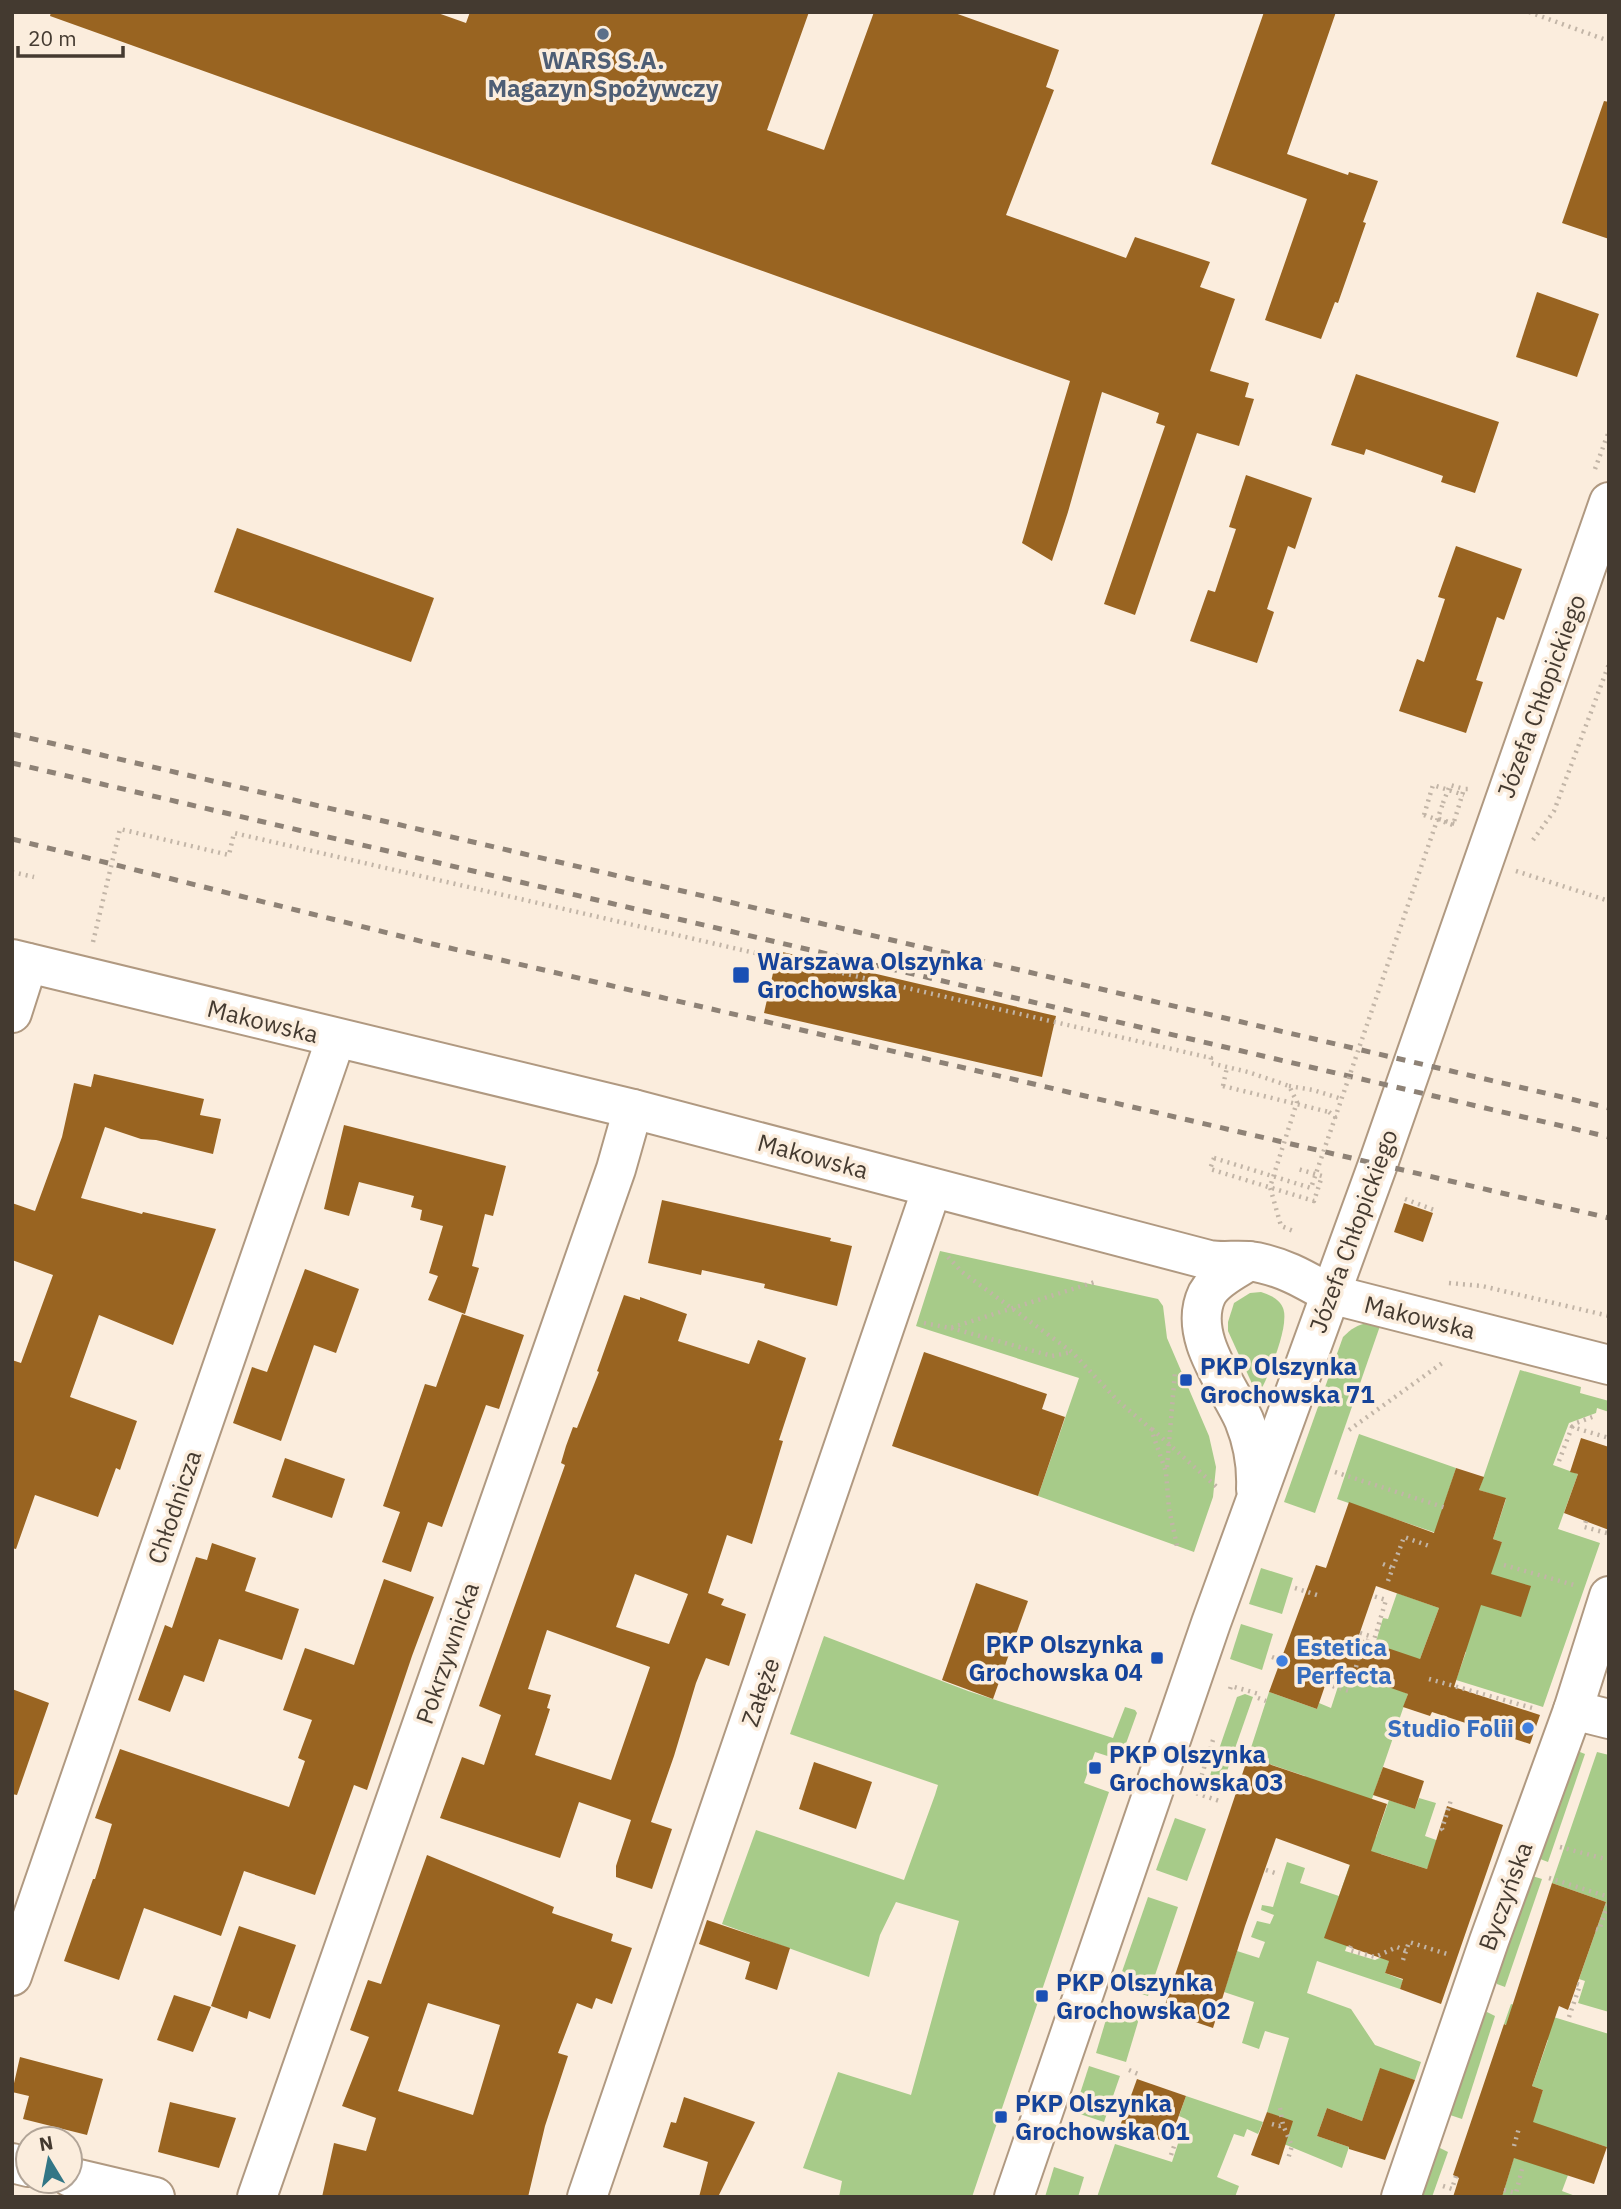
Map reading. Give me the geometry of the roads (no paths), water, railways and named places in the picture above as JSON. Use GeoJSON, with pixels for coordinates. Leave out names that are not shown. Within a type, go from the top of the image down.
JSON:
{"type":"FeatureCollection","features":[{"type":"Feature","properties":{"kind":"street","name":"Józefa Chłopickiego"},"geometry":{"type":"LineString","coordinates":[[1014,2197],[1238,1497],[1330,1294],[1609,502]]}},
{"type":"Feature","properties":{"kind":"street","name":"Makowska"},"geometry":{"type":"LineString","coordinates":[[20,961],[633,1109],[1209,1260],[1249,1261],[1297,1275],[1330,1294],[1609,1365]]}},
{"type":"Feature","properties":{"kind":"street"},"geometry":{"type":"LineString","coordinates":[[12,1013],[20,961]]}},
{"type":"Feature","properties":{"kind":"street","name":"Chłodnicza"},"geometry":{"type":"LineString","coordinates":[[12,1976],[336,1038]]}},
{"type":"Feature","properties":{"kind":"street","name":"Pokrzywnicka"},"geometry":{"type":"LineString","coordinates":[[257,2197],[607,1194],[633,1109]]}},
{"type":"Feature","properties":{"kind":"street","name":"Załęże"},"geometry":{"type":"LineString","coordinates":[[587,2197],[932,1188]]}},
{"type":"Feature","properties":{"kind":"street"},"geometry":{"type":"LineString","coordinates":[[1238,1497],[1257,1469],[1253,1448],[1244,1420],[1215,1367],[1203,1332],[1202,1317],[1208,1293],[1218,1281],[1249,1261]]}},
{"type":"Feature","properties":{"kind":"street","name":"Byczyńska"},"geometry":{"type":"LineString","coordinates":[[1401,2197],[1489,1941],[1557,1710],[1597,1592]]}},
{"type":"Feature","properties":{"kind":"street"},"geometry":{"type":"LineString","coordinates":[[1557,1710],[1609,1718]]}},
{"type":"Feature","properties":{"kind":"street"},"geometry":{"type":"LineString","coordinates":[[84,2180],[155,2197]]}},
{"type":"Feature","properties":{"kind":"railway"},"geometry":{"type":"LineString","coordinates":[[12,734],[1609,1108]]}},
{"type":"Feature","properties":{"kind":"railway"},"geometry":{"type":"LineString","coordinates":[[12,763],[1609,1137]]}},
{"type":"Feature","properties":{"kind":"railway"},"geometry":{"type":"LineString","coordinates":[[12,839],[428,943],[1609,1218]]}},
{"type":"Feature","properties":{"kind":"place","name":"WARS S.A. Magazyn Spożywczy"},"geometry":{"type":"Point","coordinates":[603,34]}},
{"type":"Feature","properties":{"kind":"place","name":"Warszawa Olszynka Grochowska"},"geometry":{"type":"Point","coordinates":[741,975]}},
{"type":"Feature","properties":{"kind":"place","name":"PKP Olszynka Grochowska 71"},"geometry":{"type":"Point","coordinates":[1186,1380]}},
{"type":"Feature","properties":{"kind":"place","name":"PKP Olszynka Grochowska 04"},"geometry":{"type":"Point","coordinates":[1157,1658]}},
{"type":"Feature","properties":{"kind":"place","name":"Estetica Perfecta"},"geometry":{"type":"Point","coordinates":[1282,1661]}},
{"type":"Feature","properties":{"kind":"place","name":"Studio Folii"},"geometry":{"type":"Point","coordinates":[1528,1728]}},
{"type":"Feature","properties":{"kind":"place","name":"PKP Olszynka Grochowska 03"},"geometry":{"type":"Point","coordinates":[1095,1768]}},
{"type":"Feature","properties":{"kind":"place","name":"PKP Olszynka Grochowska 02"},"geometry":{"type":"Point","coordinates":[1042,1996]}},
{"type":"Feature","properties":{"kind":"place","name":"PKP Olszynka Grochowska 01"},"geometry":{"type":"Point","coordinates":[1001,2117]}}]}
